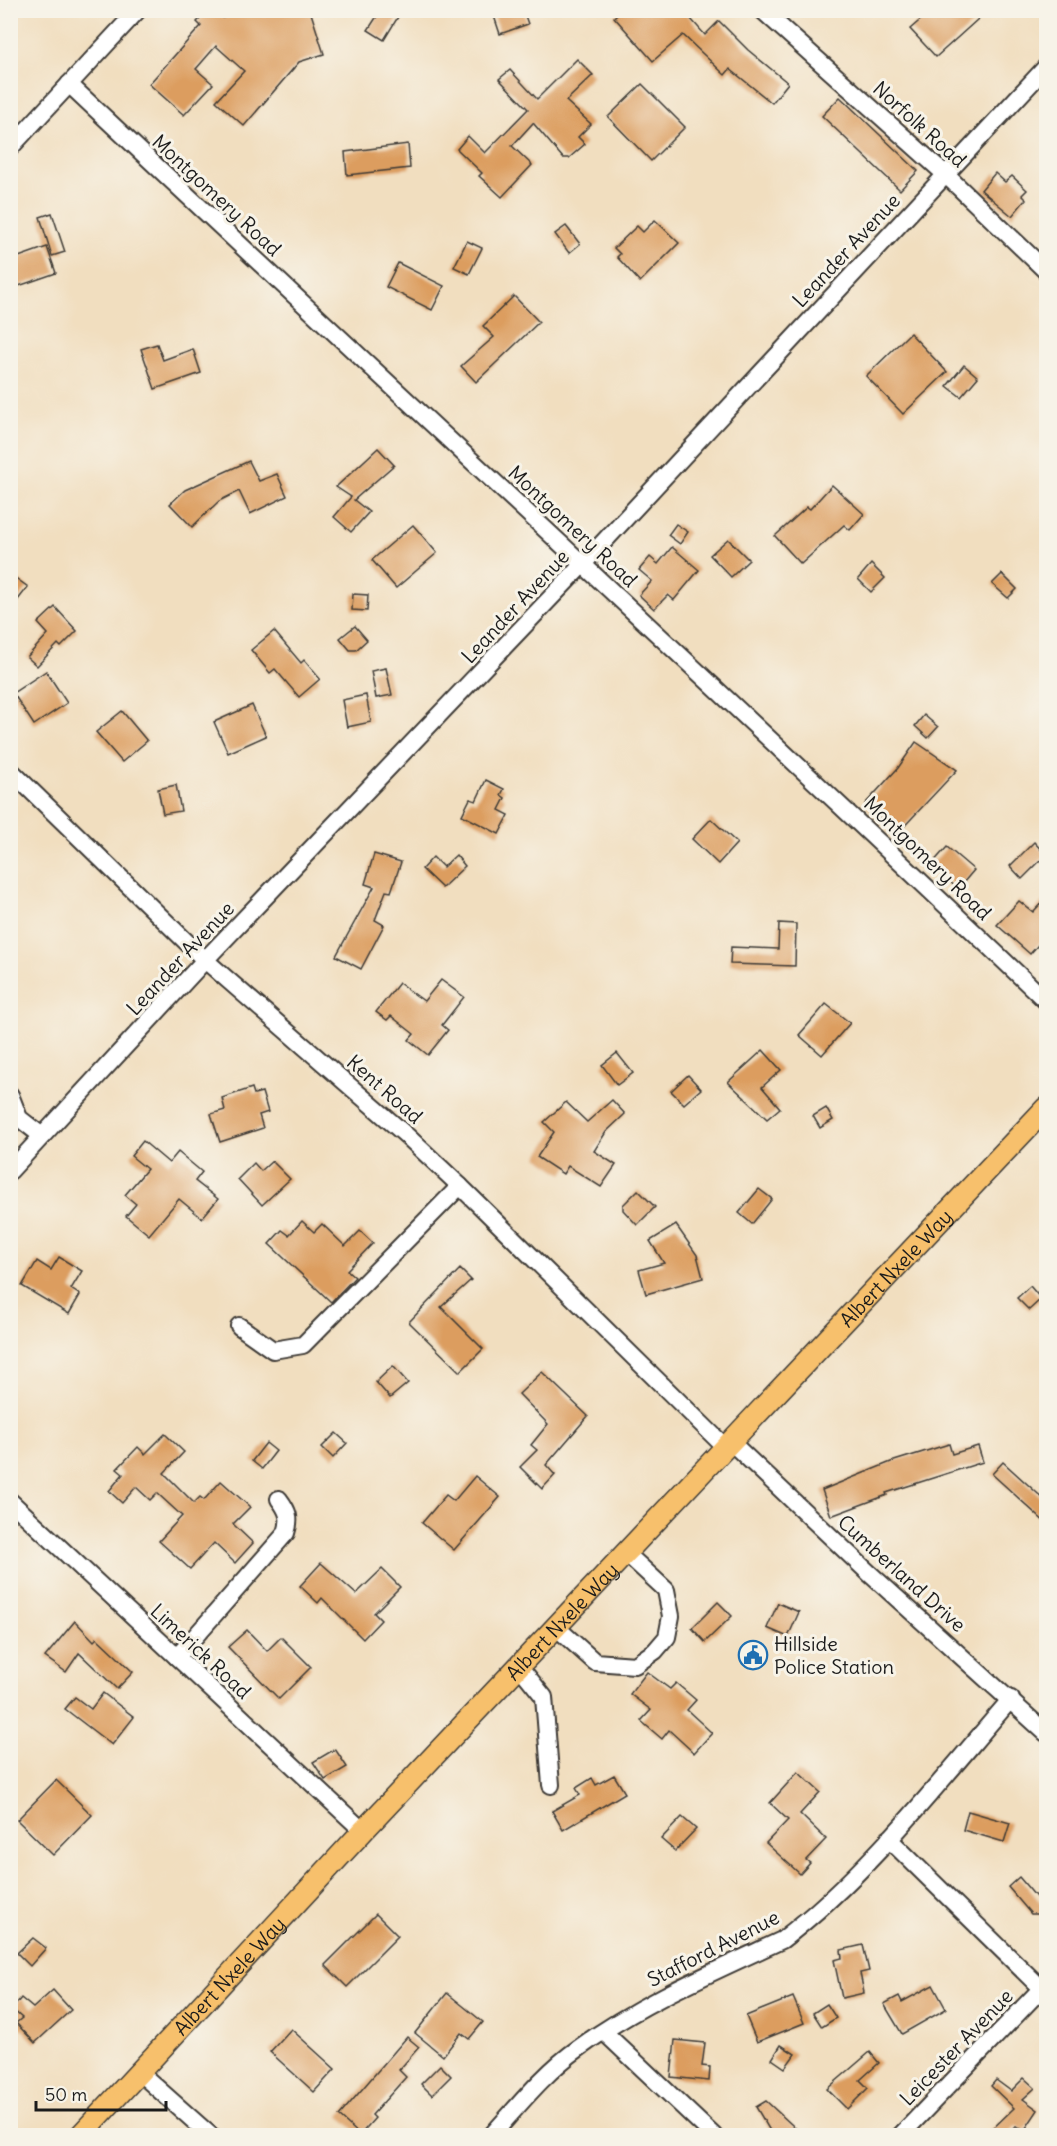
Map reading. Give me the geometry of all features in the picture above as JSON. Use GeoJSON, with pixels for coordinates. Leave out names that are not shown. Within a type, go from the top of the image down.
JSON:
{"type":"FeatureCollection","features":[{"type":"Feature","properties":{"kind":"main road","name":"Albert Nxele Way"},"geometry":{"type":"LineString","coordinates":[[80,2136],[519,1666],[1047,1108]]}},
{"type":"Feature","properties":{"kind":"street"},"geometry":{"type":"LineString","coordinates":[[10,148],[138,10]]}},
{"type":"Feature","properties":{"kind":"street","name":"Norfolk Road"},"geometry":{"type":"LineString","coordinates":[[762,10],[945,174],[1047,271]]}},
{"type":"Feature","properties":{"kind":"street","name":"Leander Avenue"},"geometry":{"type":"LineString","coordinates":[[10,1171],[205,960],[583,564],[1047,67]]}},
{"type":"Feature","properties":{"kind":"street","name":"Montgomery Road"},"geometry":{"type":"LineString","coordinates":[[69,84],[325,326],[838,801],[1047,1001]]}},
{"type":"Feature","properties":{"kind":"street","name":"Kent Road"},"geometry":{"type":"LineString","coordinates":[[10,770],[205,960],[407,1136],[728,1444]]}},
{"type":"Feature","properties":{"kind":"street"},"geometry":{"type":"LineString","coordinates":[[10,1095],[19,1118],[42,1136]]}},
{"type":"Feature","properties":{"kind":"street"},"geometry":{"type":"LineString","coordinates":[[239,1326],[273,1350],[288,1350],[303,1345],[460,1186]]}},
{"type":"Feature","properties":{"kind":"street","name":"Cumberland Drive"},"geometry":{"type":"LineString","coordinates":[[728,1444],[1047,1733]]}},
{"type":"Feature","properties":{"kind":"street"},"geometry":{"type":"LineString","coordinates":[[177,1657],[286,1533],[290,1521],[288,1511],[279,1499]]}},
{"type":"Feature","properties":{"kind":"street","name":"Limerick Road"},"geometry":{"type":"LineString","coordinates":[[10,1501],[363,1832]]}},
{"type":"Feature","properties":{"kind":"street"},"geometry":{"type":"LineString","coordinates":[[556,1627],[595,1662],[635,1665],[655,1651],[667,1637],[670,1616],[666,1590],[626,1553]]}},
{"type":"Feature","properties":{"kind":"street"},"geometry":{"type":"LineString","coordinates":[[519,1666],[544,1697],[551,1785]]}},
{"type":"Feature","properties":{"kind":"street","name":"Stafford Avenue"},"geometry":{"type":"LineString","coordinates":[[491,2136],[556,2066],[604,2032],[639,2010],[782,1940],[802,1925],[890,1839],[1011,1699]]}},
{"type":"Feature","properties":{"kind":"street"},"geometry":{"type":"LineString","coordinates":[[890,1839],[1044,1990]]}},
{"type":"Feature","properties":{"kind":"street","name":"Leicester Avenue"},"geometry":{"type":"LineString","coordinates":[[900,2136],[1044,1990]]}},
{"type":"Feature","properties":{"kind":"street"},"geometry":{"type":"LineString","coordinates":[[604,2032],[714,2136]]}},
{"type":"Feature","properties":{"kind":"street"},"geometry":{"type":"LineString","coordinates":[[139,2072],[211,2136]]}},
{"type":"Feature","properties":{"kind":"building"},"geometry":{"type":"Polygon","coordinates":[[[209,10],[216,10],[223,18],[246,10],[310,10],[324,54],[299,62],[244,126],[216,101],[244,71],[216,46],[196,69],[213,84],[184,115],[149,84],[201,26],[197,22],[209,10]]]}},
{"type":"Feature","properties":{"kind":"building"},"geometry":{"type":"Polygon","coordinates":[[[381,10],[388,10],[398,17],[384,40],[368,30],[381,10]]]}},
{"type":"Feature","properties":{"kind":"building"},"geometry":{"type":"Polygon","coordinates":[[[492,10],[523,10],[528,24],[500,34],[492,10]]]}},
{"type":"Feature","properties":{"kind":"building"},"geometry":{"type":"Polygon","coordinates":[[[621,10],[683,10],[705,35],[719,21],[748,50],[788,83],[772,103],[730,69],[725,75],[683,35],[653,61],[614,17],[621,10]]]}},
{"type":"Feature","properties":{"kind":"building"},"geometry":{"type":"Polygon","coordinates":[[[932,10],[988,10],[936,57],[910,29],[932,10]]]}},
{"type":"Feature","properties":{"kind":"building"},"geometry":{"type":"Polygon","coordinates":[[[577,59],[593,75],[566,101],[591,124],[578,137],[585,144],[569,158],[563,158],[533,123],[512,146],[532,165],[502,197],[479,176],[482,173],[457,149],[468,136],[485,153],[528,109],[499,79],[510,70],[537,99],[577,59]]]}},
{"type":"Feature","properties":{"kind":"building"},"geometry":{"type":"Polygon","coordinates":[[[642,84],[685,127],[651,161],[608,117],[642,84]]]}},
{"type":"Feature","properties":{"kind":"building"},"geometry":{"type":"Polygon","coordinates":[[[840,97],[918,171],[900,190],[822,116],[840,97]]]}},
{"type":"Feature","properties":{"kind":"building"},"geometry":{"type":"Polygon","coordinates":[[[408,144],[410,168],[347,175],[345,152],[408,144]]]}},
{"type":"Feature","properties":{"kind":"building"},"geometry":{"type":"Polygon","coordinates":[[[995,173],[1005,182],[1012,176],[1027,190],[1022,195],[1026,199],[1012,216],[981,190],[995,173]]]}},
{"type":"Feature","properties":{"kind":"building"},"geometry":{"type":"Polygon","coordinates":[[[52,213],[65,252],[52,256],[40,217],[52,213]]]}},
{"type":"Feature","properties":{"kind":"building"},"geometry":{"type":"Polygon","coordinates":[[[655,220],[679,243],[640,282],[617,257],[620,254],[614,248],[637,226],[643,232],[655,220]]]}},
{"type":"Feature","properties":{"kind":"building"},"geometry":{"type":"Polygon","coordinates":[[[566,226],[580,244],[569,253],[555,234],[566,226]]]}},
{"type":"Feature","properties":{"kind":"building"},"geometry":{"type":"Polygon","coordinates":[[[467,241],[482,248],[469,274],[454,267],[467,241]]]}},
{"type":"Feature","properties":{"kind":"building"},"geometry":{"type":"Polygon","coordinates":[[[47,247],[56,273],[10,289],[10,260],[47,247]]]}},
{"type":"Feature","properties":{"kind":"building"},"geometry":{"type":"Polygon","coordinates":[[[398,263],[444,286],[432,310],[386,287],[398,263]]]}},
{"type":"Feature","properties":{"kind":"building"},"geometry":{"type":"Polygon","coordinates":[[[514,296],[539,322],[476,382],[461,366],[494,337],[483,326],[514,296]]]}},
{"type":"Feature","properties":{"kind":"building"},"geometry":{"type":"Polygon","coordinates":[[[910,333],[947,372],[903,414],[866,376],[910,333]]]}},
{"type":"Feature","properties":{"kind":"building"},"geometry":{"type":"Polygon","coordinates":[[[157,344],[163,360],[193,349],[201,373],[155,389],[141,349],[157,344]]]}},
{"type":"Feature","properties":{"kind":"building"},"geometry":{"type":"Polygon","coordinates":[[[964,365],[978,377],[961,397],[947,386],[964,365]]]}},
{"type":"Feature","properties":{"kind":"building"},"geometry":{"type":"Polygon","coordinates":[[[378,448],[394,465],[354,500],[369,512],[351,532],[334,517],[351,497],[336,487],[378,448]]]}},
{"type":"Feature","properties":{"kind":"building"},"geometry":{"type":"Polygon","coordinates":[[[249,461],[259,481],[277,474],[287,496],[250,514],[239,491],[219,501],[192,527],[170,504],[185,490],[249,461]]]}},
{"type":"Feature","properties":{"kind":"building"},"geometry":{"type":"Polygon","coordinates":[[[832,485],[864,514],[850,530],[844,525],[801,564],[775,536],[807,507],[810,509],[832,485]]]}},
{"type":"Feature","properties":{"kind":"building"},"geometry":{"type":"Polygon","coordinates":[[[676,524],[688,532],[680,544],[668,535],[676,524]]]}},
{"type":"Feature","properties":{"kind":"building"},"geometry":{"type":"Polygon","coordinates":[[[413,525],[437,553],[396,588],[372,560],[413,525]]]}},
{"type":"Feature","properties":{"kind":"building"},"geometry":{"type":"Polygon","coordinates":[[[728,539],[749,560],[731,577],[710,555],[728,539]]]}},
{"type":"Feature","properties":{"kind":"building"},"geometry":{"type":"Polygon","coordinates":[[[672,547],[699,570],[674,600],[668,595],[654,609],[639,595],[652,581],[639,570],[650,557],[658,564],[672,547]]]}},
{"type":"Feature","properties":{"kind":"building"},"geometry":{"type":"Polygon","coordinates":[[[871,564],[885,578],[871,592],[858,579],[871,564]]]}},
{"type":"Feature","properties":{"kind":"building"},"geometry":{"type":"Polygon","coordinates":[[[10,574],[28,587],[10,610],[10,574]]]}},
{"type":"Feature","properties":{"kind":"building"},"geometry":{"type":"Polygon","coordinates":[[[1002,574],[1017,589],[1008,598],[992,584],[1002,574]]]}},
{"type":"Feature","properties":{"kind":"building"},"geometry":{"type":"Polygon","coordinates":[[[353,594],[368,595],[367,611],[352,610],[353,594]]]}},
{"type":"Feature","properties":{"kind":"building"},"geometry":{"type":"Polygon","coordinates":[[[55,607],[77,631],[61,647],[58,644],[37,666],[27,657],[48,634],[38,623],[55,607]]]}},
{"type":"Feature","properties":{"kind":"building"},"geometry":{"type":"Polygon","coordinates":[[[355,626],[367,640],[356,650],[350,650],[340,638],[355,626]]]}},
{"type":"Feature","properties":{"kind":"building"},"geometry":{"type":"Polygon","coordinates":[[[274,631],[301,663],[304,660],[320,679],[299,697],[275,669],[270,673],[251,650],[274,631]]]}},
{"type":"Feature","properties":{"kind":"building"},"geometry":{"type":"Polygon","coordinates":[[[386,668],[392,695],[376,698],[371,671],[386,668]]]}},
{"type":"Feature","properties":{"kind":"building"},"geometry":{"type":"Polygon","coordinates":[[[46,671],[67,703],[34,725],[13,693],[46,671]]]}},
{"type":"Feature","properties":{"kind":"building"},"geometry":{"type":"Polygon","coordinates":[[[366,695],[371,722],[347,727],[342,700],[366,695]]]}},
{"type":"Feature","properties":{"kind":"building"},"geometry":{"type":"Polygon","coordinates":[[[252,705],[266,736],[228,753],[214,722],[252,705]]]}},
{"type":"Feature","properties":{"kind":"building"},"geometry":{"type":"Polygon","coordinates":[[[122,711],[147,741],[122,762],[96,732],[122,711]]]}},
{"type":"Feature","properties":{"kind":"building"},"geometry":{"type":"Polygon","coordinates":[[[924,715],[938,727],[928,738],[915,726],[924,715]]]}},
{"type":"Feature","properties":{"kind":"building"},"geometry":{"type":"Polygon","coordinates":[[[916,742],[957,770],[897,834],[865,804],[898,768],[916,742]]]}},
{"type":"Feature","properties":{"kind":"building"},"geometry":{"type":"Polygon","coordinates":[[[486,780],[504,789],[501,795],[505,798],[499,810],[509,815],[499,834],[462,815],[470,799],[476,801],[486,780]]]}},
{"type":"Feature","properties":{"kind":"building"},"geometry":{"type":"Polygon","coordinates":[[[176,785],[181,811],[163,814],[158,789],[176,785]]]}},
{"type":"Feature","properties":{"kind":"building"},"geometry":{"type":"Polygon","coordinates":[[[711,819],[737,843],[718,864],[692,839],[711,819]]]}},
{"type":"Feature","properties":{"kind":"building"},"geometry":{"type":"Polygon","coordinates":[[[1034,842],[1046,855],[1022,879],[1010,866],[1034,842]]]}},
{"type":"Feature","properties":{"kind":"building"},"geometry":{"type":"Polygon","coordinates":[[[947,847],[974,870],[958,889],[931,865],[947,847]]]}},
{"type":"Feature","properties":{"kind":"building"},"geometry":{"type":"Polygon","coordinates":[[[374,854],[401,862],[391,892],[386,891],[375,920],[384,925],[361,969],[336,956],[374,887],[365,884],[374,854]]]}},
{"type":"Feature","properties":{"kind":"building"},"geometry":{"type":"Polygon","coordinates":[[[456,855],[465,866],[442,888],[422,869],[433,857],[443,867],[456,855]]]}},
{"type":"Feature","properties":{"kind":"building"},"geometry":{"type":"Polygon","coordinates":[[[1047,897],[1047,935],[1030,954],[997,925],[1019,901],[1033,912],[1047,897]]]}},
{"type":"Feature","properties":{"kind":"building"},"geometry":{"type":"Polygon","coordinates":[[[779,923],[796,924],[795,966],[730,964],[731,947],[778,949],[779,923]]]}},
{"type":"Feature","properties":{"kind":"building"},"geometry":{"type":"Polygon","coordinates":[[[441,980],[464,997],[442,1025],[448,1030],[428,1055],[409,1040],[414,1034],[391,1016],[387,1020],[376,1012],[399,983],[424,1001],[441,980]]]}},
{"type":"Feature","properties":{"kind":"building"},"geometry":{"type":"Polygon","coordinates":[[[826,1004],[850,1023],[822,1055],[799,1035],[826,1004]]]}},
{"type":"Feature","properties":{"kind":"building"},"geometry":{"type":"Polygon","coordinates":[[[763,1050],[781,1070],[762,1087],[780,1108],[767,1119],[728,1082],[763,1050]]]}},
{"type":"Feature","properties":{"kind":"building"},"geometry":{"type":"Polygon","coordinates":[[[617,1053],[633,1073],[617,1085],[602,1065],[617,1053]]]}},
{"type":"Feature","properties":{"kind":"building"},"geometry":{"type":"Polygon","coordinates":[[[688,1075],[701,1089],[684,1104],[671,1091],[688,1075]]]}},
{"type":"Feature","properties":{"kind":"building"},"geometry":{"type":"Polygon","coordinates":[[[252,1088],[254,1094],[262,1092],[268,1112],[259,1115],[263,1128],[220,1142],[211,1114],[225,1110],[222,1098],[252,1088]]]}},
{"type":"Feature","properties":{"kind":"building"},"geometry":{"type":"Polygon","coordinates":[[[612,1100],[625,1114],[606,1132],[594,1151],[616,1165],[601,1187],[568,1166],[563,1174],[537,1157],[554,1132],[544,1122],[566,1102],[587,1122],[612,1100]]]}},
{"type":"Feature","properties":{"kind":"building"},"geometry":{"type":"Polygon","coordinates":[[[826,1108],[833,1120],[820,1128],[813,1116],[826,1108]]]}},
{"type":"Feature","properties":{"kind":"building"},"geometry":{"type":"Polygon","coordinates":[[[143,1141],[169,1163],[178,1152],[202,1172],[195,1181],[218,1199],[202,1218],[179,1199],[149,1235],[126,1216],[136,1204],[125,1195],[147,1169],[131,1156],[143,1141]]]}},
{"type":"Feature","properties":{"kind":"building"},"geometry":{"type":"Polygon","coordinates":[[[272,1161],[290,1179],[262,1205],[238,1179],[254,1163],[261,1171],[272,1161]]]}},
{"type":"Feature","properties":{"kind":"building"},"geometry":{"type":"Polygon","coordinates":[[[759,1189],[772,1199],[752,1224],[739,1213],[759,1189]]]}},
{"type":"Feature","properties":{"kind":"building"},"geometry":{"type":"Polygon","coordinates":[[[638,1190],[655,1207],[637,1225],[623,1210],[623,1205],[638,1190]]]}},
{"type":"Feature","properties":{"kind":"building"},"geometry":{"type":"Polygon","coordinates":[[[302,1221],[314,1232],[322,1224],[345,1246],[360,1231],[373,1243],[347,1270],[355,1277],[331,1302],[269,1244],[282,1230],[289,1235],[302,1221]]]}},
{"type":"Feature","properties":{"kind":"building"},"geometry":{"type":"Polygon","coordinates":[[[676,1225],[697,1255],[703,1278],[646,1294],[639,1270],[664,1263],[650,1241],[676,1225]]]}},
{"type":"Feature","properties":{"kind":"building"},"geometry":{"type":"Polygon","coordinates":[[[59,1257],[82,1271],[71,1289],[80,1295],[69,1314],[22,1286],[37,1261],[51,1270],[59,1257]]]}},
{"type":"Feature","properties":{"kind":"building"},"geometry":{"type":"Polygon","coordinates":[[[460,1269],[471,1280],[441,1307],[483,1349],[460,1372],[409,1322],[460,1269]]]}},
{"type":"Feature","properties":{"kind":"building"},"geometry":{"type":"Polygon","coordinates":[[[1030,1286],[1041,1299],[1029,1310],[1017,1298],[1030,1286]]]}},
{"type":"Feature","properties":{"kind":"building"},"geometry":{"type":"Polygon","coordinates":[[[393,1366],[408,1383],[390,1398],[376,1382],[393,1366]]]}},
{"type":"Feature","properties":{"kind":"building"},"geometry":{"type":"Polygon","coordinates":[[[542,1372],[588,1416],[546,1465],[555,1475],[542,1489],[520,1467],[537,1450],[531,1445],[548,1424],[519,1394],[542,1372]]]}},
{"type":"Feature","properties":{"kind":"building"},"geometry":{"type":"Polygon","coordinates":[[[336,1433],[347,1443],[333,1458],[322,1447],[336,1433]]]}},
{"type":"Feature","properties":{"kind":"building"},"geometry":{"type":"Polygon","coordinates":[[[165,1434],[184,1452],[164,1473],[194,1503],[200,1497],[204,1500],[221,1481],[250,1507],[233,1524],[253,1543],[235,1563],[214,1543],[190,1569],[159,1541],[182,1516],[157,1493],[150,1500],[136,1487],[122,1503],[109,1491],[123,1474],[117,1469],[138,1447],[145,1454],[165,1434]]]}},
{"type":"Feature","properties":{"kind":"building"},"geometry":{"type":"Polygon","coordinates":[[[266,1443],[276,1451],[262,1469],[252,1461],[266,1443]]]}},
{"type":"Feature","properties":{"kind":"building"},"geometry":{"type":"Polygon","coordinates":[[[949,1444],[952,1454],[978,1446],[983,1462],[886,1493],[887,1495],[831,1516],[822,1490],[891,1462],[949,1444]]]}},
{"type":"Feature","properties":{"kind":"building"},"geometry":{"type":"Polygon","coordinates":[[[1003,1462],[1047,1502],[1047,1524],[992,1474],[1003,1462]]]}},
{"type":"Feature","properties":{"kind":"building"},"geometry":{"type":"Polygon","coordinates":[[[475,1476],[500,1497],[454,1550],[422,1523],[446,1495],[454,1501],[475,1476]]]}},
{"type":"Feature","properties":{"kind":"building"},"geometry":{"type":"Polygon","coordinates":[[[321,1563],[356,1594],[382,1569],[400,1587],[374,1613],[381,1620],[363,1639],[322,1598],[318,1603],[300,1586],[321,1563]]]}},
{"type":"Feature","properties":{"kind":"building"},"geometry":{"type":"Polygon","coordinates":[[[718,1602],[732,1616],[705,1642],[692,1628],[718,1602]]]}},
{"type":"Feature","properties":{"kind":"building"},"geometry":{"type":"Polygon","coordinates":[[[778,1603],[799,1612],[788,1637],[767,1628],[778,1603]]]}},
{"type":"Feature","properties":{"kind":"building"},"geometry":{"type":"Polygon","coordinates":[[[75,1621],[94,1641],[97,1638],[133,1672],[117,1689],[79,1653],[66,1672],[45,1657],[75,1621]]]}},
{"type":"Feature","properties":{"kind":"building"},"geometry":{"type":"Polygon","coordinates":[[[247,1630],[267,1651],[281,1637],[311,1667],[279,1699],[228,1647],[247,1630]]]}},
{"type":"Feature","properties":{"kind":"building"},"geometry":{"type":"Polygon","coordinates":[[[647,1672],[670,1689],[676,1683],[696,1700],[687,1710],[712,1733],[694,1753],[669,1730],[662,1739],[641,1721],[651,1710],[630,1694],[647,1672]]]}},
{"type":"Feature","properties":{"kind":"building"},"geometry":{"type":"Polygon","coordinates":[[[103,1693],[134,1717],[112,1745],[65,1709],[75,1697],[91,1709],[103,1693]]]}},
{"type":"Feature","properties":{"kind":"building"},"geometry":{"type":"Polygon","coordinates":[[[335,1749],[347,1767],[325,1780],[313,1762],[335,1749]]]}},
{"type":"Feature","properties":{"kind":"building"},"geometry":{"type":"Polygon","coordinates":[[[798,1772],[820,1792],[800,1814],[826,1839],[806,1860],[810,1863],[800,1874],[766,1843],[788,1820],[770,1803],[798,1772]]]}},
{"type":"Feature","properties":{"kind":"building"},"geometry":{"type":"Polygon","coordinates":[[[614,1775],[625,1793],[563,1830],[552,1811],[580,1795],[576,1788],[592,1778],[596,1785],[614,1775]]]}},
{"type":"Feature","properties":{"kind":"building"},"geometry":{"type":"Polygon","coordinates":[[[56,1780],[92,1815],[53,1855],[17,1820],[56,1780]]]}},
{"type":"Feature","properties":{"kind":"building"},"geometry":{"type":"Polygon","coordinates":[[[968,1811],[1010,1823],[1004,1842],[963,1830],[968,1811]]]}},
{"type":"Feature","properties":{"kind":"building"},"geometry":{"type":"Polygon","coordinates":[[[682,1817],[696,1829],[675,1851],[661,1839],[682,1817]]]}},
{"type":"Feature","properties":{"kind":"building"},"geometry":{"type":"Polygon","coordinates":[[[1019,1877],[1047,1910],[1047,1914],[1031,1914],[1008,1887],[1019,1877]]]}},
{"type":"Feature","properties":{"kind":"building"},"geometry":{"type":"Polygon","coordinates":[[[376,1914],[398,1936],[347,1987],[325,1965],[376,1914]]]}},
{"type":"Feature","properties":{"kind":"building"},"geometry":{"type":"Polygon","coordinates":[[[33,1938],[46,1948],[30,1966],[17,1953],[33,1938]]]}},
{"type":"Feature","properties":{"kind":"building"},"geometry":{"type":"Polygon","coordinates":[[[863,1945],[869,1971],[860,1973],[864,1993],[842,1998],[834,1960],[842,1958],[841,1950],[863,1945]]]}},
{"type":"Feature","properties":{"kind":"building"},"geometry":{"type":"Polygon","coordinates":[[[933,1985],[946,2009],[902,2034],[884,2004],[899,1996],[902,2002],[933,1985]]]}},
{"type":"Feature","properties":{"kind":"building"},"geometry":{"type":"Polygon","coordinates":[[[53,1990],[71,2010],[35,2043],[16,2023],[22,2018],[12,2009],[21,1998],[33,2008],[53,1990]]]}},
{"type":"Feature","properties":{"kind":"building"},"geometry":{"type":"Polygon","coordinates":[[[447,1993],[483,2022],[469,2039],[461,2033],[443,2056],[415,2033],[447,1993]]]}},
{"type":"Feature","properties":{"kind":"building"},"geometry":{"type":"Polygon","coordinates":[[[793,1997],[804,2023],[757,2042],[746,2016],[793,1997]]]}},
{"type":"Feature","properties":{"kind":"building"},"geometry":{"type":"Polygon","coordinates":[[[827,2004],[836,2018],[822,2027],[813,2013],[827,2004]]]}},
{"type":"Feature","properties":{"kind":"building"},"geometry":{"type":"Polygon","coordinates":[[[291,2029],[335,2069],[314,2092],[270,2052],[291,2029]]]}},
{"type":"Feature","properties":{"kind":"building"},"geometry":{"type":"Polygon","coordinates":[[[407,2037],[419,2047],[399,2070],[406,2077],[372,2115],[375,2118],[360,2135],[339,2116],[407,2037]]]}},
{"type":"Feature","properties":{"kind":"building"},"geometry":{"type":"Polygon","coordinates":[[[675,2040],[705,2043],[702,2066],[710,2067],[709,2081],[671,2077],[675,2040]]]}},
{"type":"Feature","properties":{"kind":"building"},"geometry":{"type":"Polygon","coordinates":[[[781,2045],[795,2054],[785,2068],[772,2059],[781,2045]]]}},
{"type":"Feature","properties":{"kind":"building"},"geometry":{"type":"Polygon","coordinates":[[[870,2052],[879,2063],[860,2080],[868,2088],[847,2109],[827,2089],[870,2052]]]}},
{"type":"Feature","properties":{"kind":"building"},"geometry":{"type":"Polygon","coordinates":[[[440,2065],[451,2076],[432,2095],[421,2084],[440,2065]]]}},
{"type":"Feature","properties":{"kind":"building"},"geometry":{"type":"Polygon","coordinates":[[[1024,2078],[1035,2088],[1023,2099],[1038,2110],[1024,2131],[1016,2126],[1006,2136],[985,2136],[1014,2108],[991,2086],[996,2080],[1011,2091],[1024,2078]]]}},
{"type":"Feature","properties":{"kind":"building"},"geometry":{"type":"Polygon","coordinates":[[[766,2101],[804,2136],[773,2136],[756,2107],[766,2101]]]}},
{"type":"Feature","properties":{"kind":"place","name":"Hillside Police Station"},"geometry":{"type":"Point","coordinates":[753,1655]}}]}
